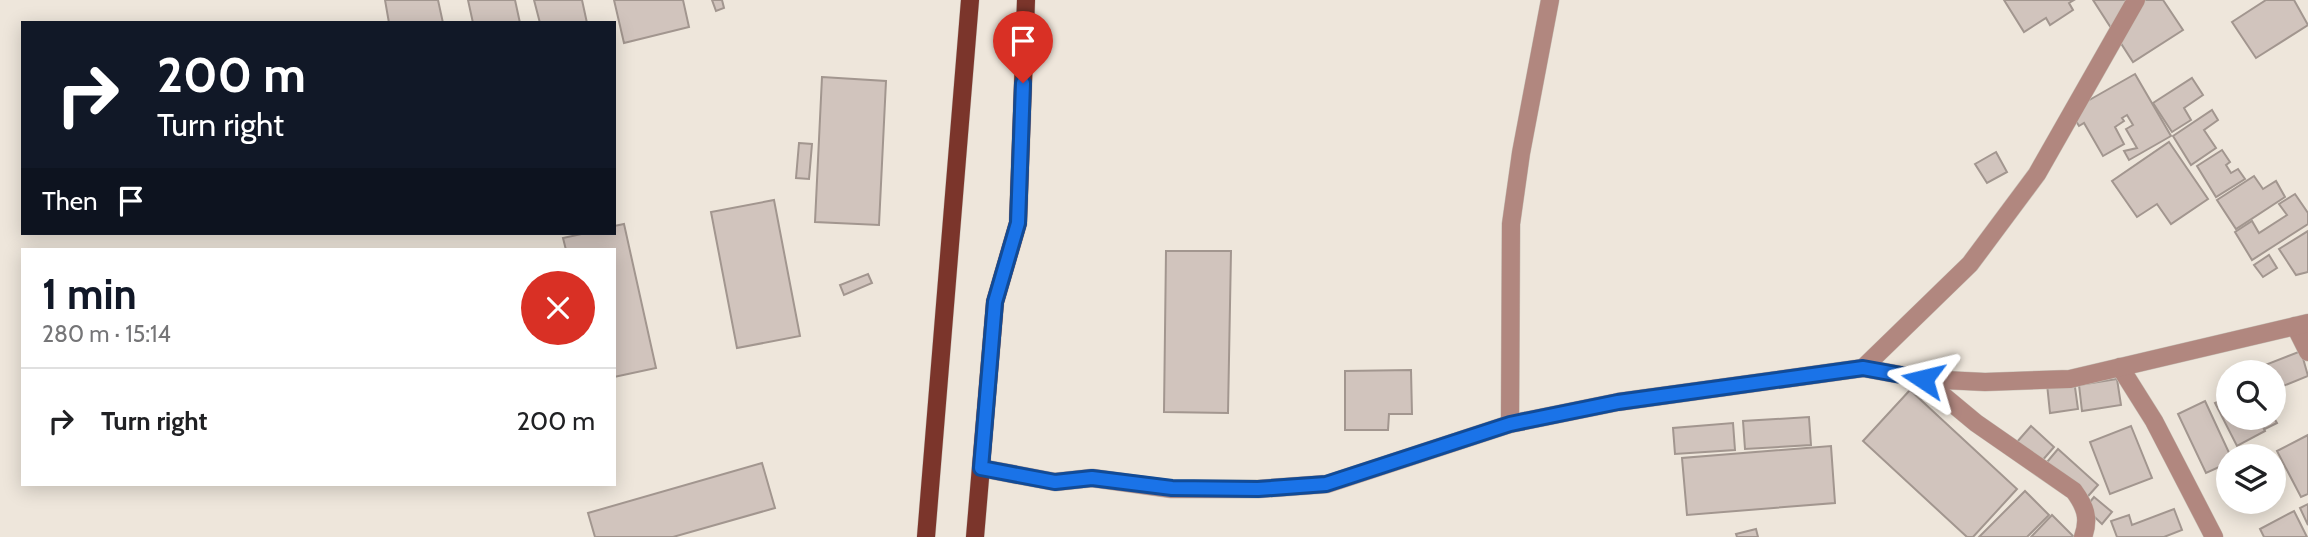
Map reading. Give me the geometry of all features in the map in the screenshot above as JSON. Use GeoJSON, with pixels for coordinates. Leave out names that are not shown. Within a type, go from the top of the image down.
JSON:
{"type":"FeatureCollection","features":[{"type":"Feature","properties":{"kind":"main road"},"geometry":{"type":"LineString","coordinates":[[926,537],[970,0]]}},
{"type":"Feature","properties":{"kind":"main road"},"geometry":{"type":"LineString","coordinates":[[975,537],[995,302],[1018,223],[1026,0]]}},
{"type":"Feature","properties":{"kind":"street"},"geometry":{"type":"LineString","coordinates":[[1510,424],[1511,224],[1521,153],[1550,0]]}},
{"type":"Feature","properties":{"kind":"street"},"geometry":{"type":"LineString","coordinates":[[1863,368],[1970,264],[2029,184],[2136,0]]}},
{"type":"Feature","properties":{"kind":"street"},"geometry":{"type":"LineString","coordinates":[[981,468],[1055,482],[1092,478],[1172,488],[1258,489],[1326,484],[1510,424],[1618,402],[1863,368],[1923,379],[1985,382],[2070,379],[2302,324],[2308,352]]}},
{"type":"Feature","properties":{"kind":"street"},"geometry":{"type":"LineString","coordinates":[[2120,367],[2154,421],[2214,537]]}},
{"type":"Feature","properties":{"kind":"street"},"geometry":{"type":"LineString","coordinates":[[1923,379],[1976,423],[2074,491],[2083,503],[2089,523],[2083,537]]}},
{"type":"Feature","properties":{"kind":"building"},"geometry":{"type":"Polygon","coordinates":[[[385,0],[438,0],[443,21],[389,21],[385,0]]]}},
{"type":"Feature","properties":{"kind":"building"},"geometry":{"type":"Polygon","coordinates":[[[468,0],[515,0],[520,21],[473,21],[468,0]]]}},
{"type":"Feature","properties":{"kind":"building"},"geometry":{"type":"Polygon","coordinates":[[[534,0],[582,0],[587,21],[539,21],[534,0]]]}},
{"type":"Feature","properties":{"kind":"building"},"geometry":{"type":"Polygon","coordinates":[[[614,0],[683,0],[689,27],[624,43],[614,0]]]}},
{"type":"Feature","properties":{"kind":"building"},"geometry":{"type":"Polygon","coordinates":[[[712,0],[722,0],[724,8],[716,11],[712,0]]]}},
{"type":"Feature","properties":{"kind":"building"},"geometry":{"type":"Polygon","coordinates":[[[2004,0],[2074,0],[2069,3],[2073,10],[2050,25],[2046,18],[2024,32],[2004,0]]]}},
{"type":"Feature","properties":{"kind":"building"},"geometry":{"type":"Polygon","coordinates":[[[2093,0],[2163,0],[2183,30],[2133,62],[2093,0]]]}},
{"type":"Feature","properties":{"kind":"building"},"geometry":{"type":"Polygon","coordinates":[[[2266,0],[2294,0],[2308,25],[2256,58],[2232,22],[2266,0]]]}},
{"type":"Feature","properties":{"kind":"building"},"geometry":{"type":"Polygon","coordinates":[[[2135,74],[2171,136],[2129,160],[2124,151],[2137,148],[2126,129],[2133,125],[2127,115],[2122,118],[2124,121],[2115,127],[2124,144],[2103,156],[2084,123],[2079,126],[2070,111],[2135,74]]]}},
{"type":"Feature","properties":{"kind":"building"},"geometry":{"type":"Polygon","coordinates":[[[822,77],[886,81],[879,225],[815,222],[822,77]]]}},
{"type":"Feature","properties":{"kind":"building"},"geometry":{"type":"Polygon","coordinates":[[[2192,78],[2203,95],[2184,108],[2191,120],[2172,132],[2153,103],[2192,78]]]}},
{"type":"Feature","properties":{"kind":"building"},"geometry":{"type":"Polygon","coordinates":[[[2212,110],[2218,120],[2204,130],[2216,148],[2191,165],[2173,136],[2212,110]]]}},
{"type":"Feature","properties":{"kind":"building"},"geometry":{"type":"Polygon","coordinates":[[[2169,142],[2208,199],[2171,224],[2157,204],[2137,217],[2112,181],[2169,142]]]}},
{"type":"Feature","properties":{"kind":"building"},"geometry":{"type":"Polygon","coordinates":[[[799,143],[812,144],[809,179],[796,178],[799,143]]]}},
{"type":"Feature","properties":{"kind":"building"},"geometry":{"type":"Polygon","coordinates":[[[2222,150],[2230,162],[2226,165],[2231,173],[2238,169],[2245,179],[2216,197],[2197,166],[2222,150]]]}},
{"type":"Feature","properties":{"kind":"building"},"geometry":{"type":"Polygon","coordinates":[[[1996,152],[2007,172],[1987,183],[1975,164],[1996,152]]]}},
{"type":"Feature","properties":{"kind":"building"},"geometry":{"type":"Polygon","coordinates":[[[2254,176],[2263,189],[2276,181],[2285,197],[2236,229],[2217,200],[2254,176]]]}},
{"type":"Feature","properties":{"kind":"building"},"geometry":{"type":"Polygon","coordinates":[[[2295,194],[2308,213],[2308,224],[2252,260],[2235,232],[2252,221],[2259,233],[2287,215],[2279,204],[2295,194]]]}},
{"type":"Feature","properties":{"kind":"building"},"geometry":{"type":"Polygon","coordinates":[[[774,200],[800,336],[737,348],[711,212],[774,200]]]}},
{"type":"Feature","properties":{"kind":"building"},"geometry":{"type":"Polygon","coordinates":[[[624,224],[656,368],[616,377],[616,248],[566,248],[563,238],[577,235],[616,235],[616,226],[624,224]]]}},
{"type":"Feature","properties":{"kind":"building"},"geometry":{"type":"Polygon","coordinates":[[[2308,231],[2308,272],[2296,275],[2279,249],[2308,231]]]}},
{"type":"Feature","properties":{"kind":"building"},"geometry":{"type":"Polygon","coordinates":[[[1166,251],[1231,251],[1228,413],[1164,412],[1166,251]]]}},
{"type":"Feature","properties":{"kind":"building"},"geometry":{"type":"Polygon","coordinates":[[[2269,255],[2277,268],[2263,277],[2254,265],[2269,255]]]}},
{"type":"Feature","properties":{"kind":"building"},"geometry":{"type":"Polygon","coordinates":[[[868,274],[872,283],[844,295],[840,285],[868,274]]]}},
{"type":"Feature","properties":{"kind":"building"},"geometry":{"type":"Polygon","coordinates":[[[2301,351],[2308,376],[2286,385],[2286,360],[2278,360],[2301,351]]]}},
{"type":"Feature","properties":{"kind":"building"},"geometry":{"type":"Polygon","coordinates":[[[1411,370],[1412,414],[1389,414],[1388,430],[1345,430],[1345,371],[1411,370]]]}},
{"type":"Feature","properties":{"kind":"building"},"geometry":{"type":"Polygon","coordinates":[[[2117,379],[2121,405],[2082,411],[2079,385],[2117,379]]]}},
{"type":"Feature","properties":{"kind":"building"},"geometry":{"type":"Polygon","coordinates":[[[2074,380],[2078,409],[2050,413],[2047,384],[2074,380]]]}},
{"type":"Feature","properties":{"kind":"building"},"geometry":{"type":"Polygon","coordinates":[[[1910,390],[2017,489],[1973,537],[1967,537],[1863,441],[1910,390]]]}},
{"type":"Feature","properties":{"kind":"building"},"geometry":{"type":"Polygon","coordinates":[[[2205,401],[2216,430],[2225,444],[2216,444],[2216,468],[2206,473],[2178,414],[2205,401]]]}},
{"type":"Feature","properties":{"kind":"building"},"geometry":{"type":"Polygon","coordinates":[[[1809,417],[1811,445],[1745,449],[1743,421],[1809,417]]]}},
{"type":"Feature","properties":{"kind":"building"},"geometry":{"type":"Polygon","coordinates":[[[1733,423],[1735,450],[1675,454],[1673,428],[1733,423]]]}},
{"type":"Feature","properties":{"kind":"building"},"geometry":{"type":"Polygon","coordinates":[[[2031,426],[2054,447],[2041,462],[2017,442],[2031,426]]]}},
{"type":"Feature","properties":{"kind":"building"},"geometry":{"type":"Polygon","coordinates":[[[2131,426],[2152,478],[2110,494],[2090,442],[2131,426]]]}},
{"type":"Feature","properties":{"kind":"building"},"geometry":{"type":"Polygon","coordinates":[[[2229,430],[2265,430],[2241,444],[2236,444],[2229,430]]]}},
{"type":"Feature","properties":{"kind":"building"},"geometry":{"type":"Polygon","coordinates":[[[2308,435],[2308,494],[2301,497],[2286,468],[2286,446],[2308,435]]]}},
{"type":"Feature","properties":{"kind":"building"},"geometry":{"type":"Polygon","coordinates":[[[1831,446],[1835,503],[1687,515],[1682,458],[1831,446]]]}},
{"type":"Feature","properties":{"kind":"building"},"geometry":{"type":"Polygon","coordinates":[[[2058,449],[2098,485],[2081,504],[2042,468],[2058,449]]]}},
{"type":"Feature","properties":{"kind":"building"},"geometry":{"type":"Polygon","coordinates":[[[762,463],[775,508],[673,537],[595,537],[588,513],[762,463]]]}},
{"type":"Feature","properties":{"kind":"building"},"geometry":{"type":"Polygon","coordinates":[[[2025,491],[2049,515],[2027,537],[1979,537],[2025,491]]]}},
{"type":"Feature","properties":{"kind":"building"},"geometry":{"type":"Polygon","coordinates":[[[2094,497],[2112,512],[2102,524],[2085,508],[2094,497]]]}},
{"type":"Feature","properties":{"kind":"building"},"geometry":{"type":"Polygon","coordinates":[[[2308,504],[2308,525],[2300,508],[2308,504]]]}},
{"type":"Feature","properties":{"kind":"building"},"geometry":{"type":"Polygon","coordinates":[[[2174,509],[2182,530],[2164,537],[2117,537],[2111,521],[2129,515],[2132,525],[2174,509]]]}},
{"type":"Feature","properties":{"kind":"building"},"geometry":{"type":"Polygon","coordinates":[[[2294,511],[2307,537],[2264,537],[2260,529],[2294,511]]]}},
{"type":"Feature","properties":{"kind":"building"},"geometry":{"type":"Polygon","coordinates":[[[2052,515],[2074,537],[2031,537],[2052,515]]]}},
{"type":"Feature","properties":{"kind":"building"},"geometry":{"type":"Polygon","coordinates":[[[1756,529],[1758,537],[1737,537],[1736,534],[1756,529]]]}},
{"type":"Feature","properties":{"kind":"route"},"geometry":{"type":"LineString","coordinates":[[1023,83],[1018,223],[995,302],[981,468],[1055,482],[1092,478],[1172,488],[1258,489],[1326,484],[1510,424],[1618,402],[1863,368],[1923,379]]}}]}
